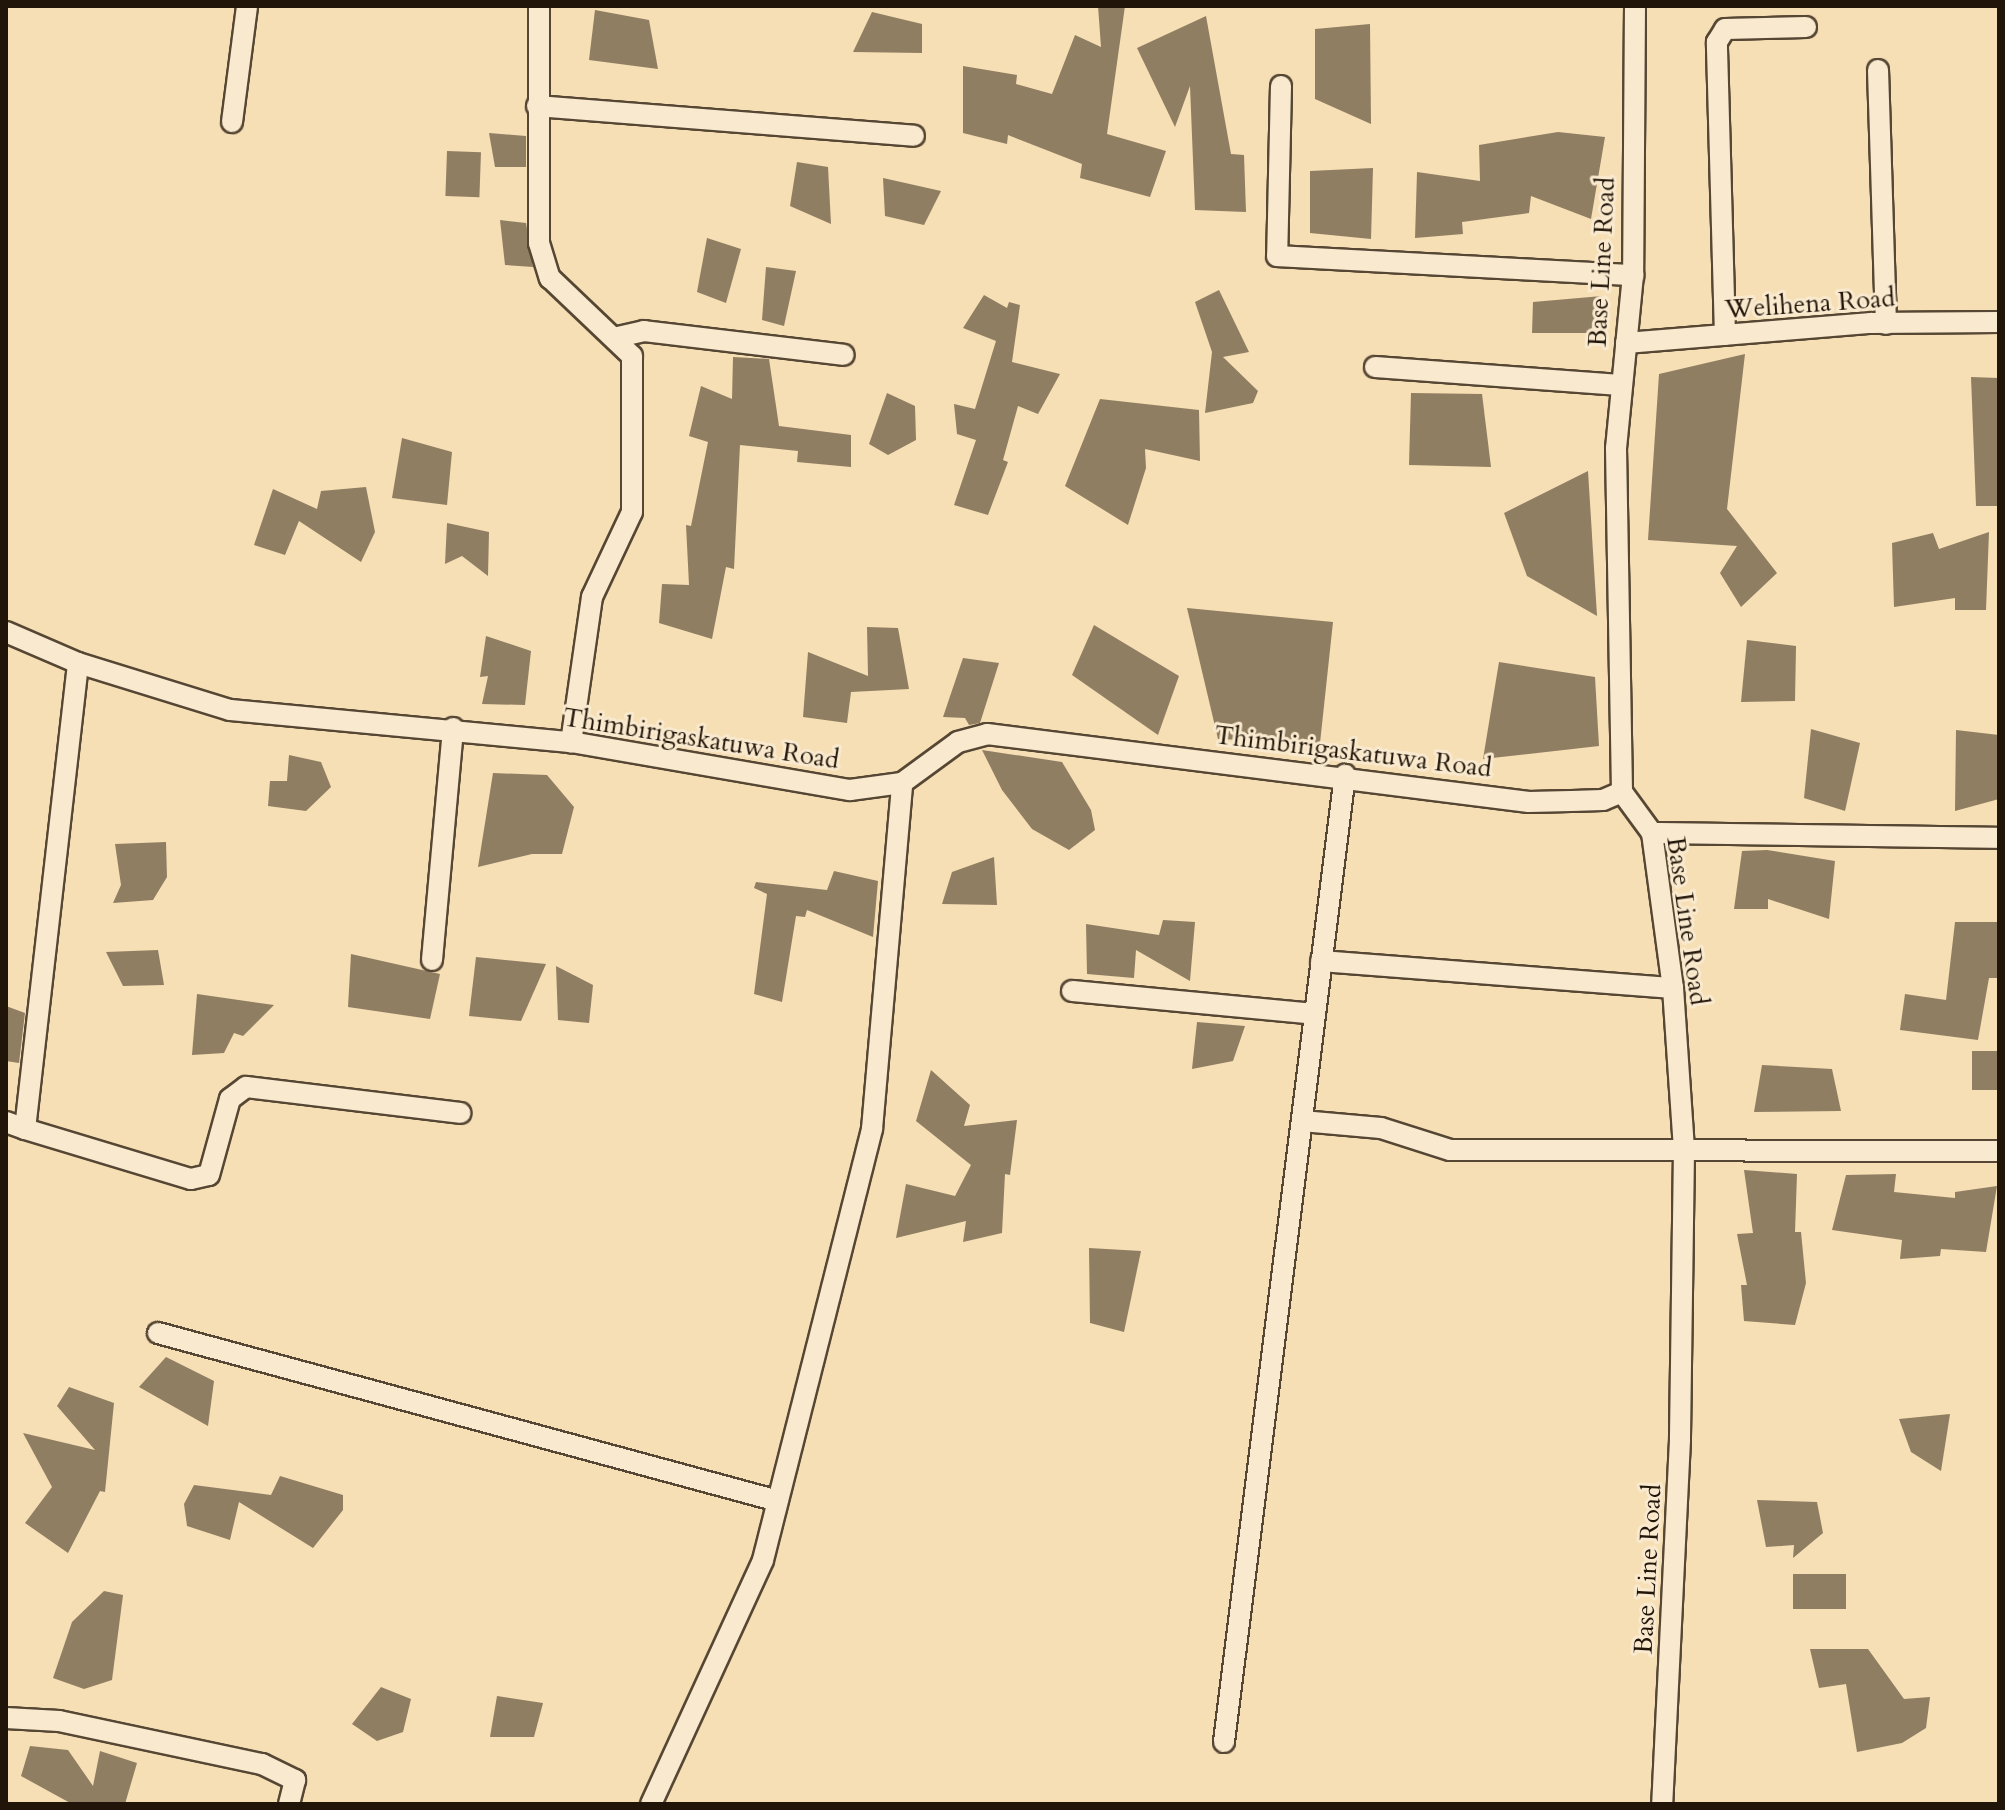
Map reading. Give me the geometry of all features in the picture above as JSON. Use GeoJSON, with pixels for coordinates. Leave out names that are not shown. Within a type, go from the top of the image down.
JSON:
{"type":"FeatureCollection","features":[{"type":"Feature","properties":{"kind":"street"},"geometry":{"type":"LineString","coordinates":[[232,122],[247,6]]}},
{"type":"Feature","properties":{"kind":"street"},"geometry":{"type":"LineString","coordinates":[[539,6],[539,243],[550,278],[618,337],[632,356],[632,512],[592,597],[571,742]]}},
{"type":"Feature","properties":{"kind":"street","name":"Base Line Road"},"geometry":{"type":"LineString","coordinates":[[1635,6],[1633,275],[1616,448],[1622,792],[1652,833],[1673,988],[1684,1150],[1680,1440],[1662,1804]]}},
{"type":"Feature","properties":{"kind":"street"},"geometry":{"type":"LineString","coordinates":[[1725,335],[1717,42],[1725,29],[1806,27]]}},
{"type":"Feature","properties":{"kind":"street"},"geometry":{"type":"LineString","coordinates":[[1878,70],[1886,324]]}},
{"type":"Feature","properties":{"kind":"street"},"geometry":{"type":"LineString","coordinates":[[1281,86],[1277,256],[1633,275]]}},
{"type":"Feature","properties":{"kind":"street"},"geometry":{"type":"LineString","coordinates":[[537,106],[914,136]]}},
{"type":"Feature","properties":{"kind":"street","name":"Welihena Road"},"geometry":{"type":"LineString","coordinates":[[1626,343],[1886,324],[1999,322]]}},
{"type":"Feature","properties":{"kind":"street"},"geometry":{"type":"LineString","coordinates":[[618,337],[644,331],[844,355]]}},
{"type":"Feature","properties":{"kind":"street"},"geometry":{"type":"LineString","coordinates":[[1375,367],[1620,385]]}},
{"type":"Feature","properties":{"kind":"street","name":"Thimbirigaskatuwa Road"},"geometry":{"type":"LineString","coordinates":[[6,632],[78,663],[230,710],[453,728],[571,742],[850,790],[902,783],[958,742],[987,734],[1345,775],[1529,802],[1603,800],[1622,792]]}},
{"type":"Feature","properties":{"kind":"street"},"geometry":{"type":"LineString","coordinates":[[78,663],[15,1126],[191,1179],[209,1175],[230,1099],[246,1087],[460,1113]]}},
{"type":"Feature","properties":{"kind":"street"},"geometry":{"type":"LineString","coordinates":[[432,960],[453,728]]}},
{"type":"Feature","properties":{"kind":"street"},"geometry":{"type":"LineString","coordinates":[[1224,1742],[1345,775]]}},
{"type":"Feature","properties":{"kind":"street"},"geometry":{"type":"LineString","coordinates":[[651,1804],[763,1560],[872,1129],[902,783]]}},
{"type":"Feature","properties":{"kind":"street"},"geometry":{"type":"LineString","coordinates":[[1652,833],[1999,838]]}},
{"type":"Feature","properties":{"kind":"street"},"geometry":{"type":"LineString","coordinates":[[1321,961],[1673,988]]}},
{"type":"Feature","properties":{"kind":"street"},"geometry":{"type":"LineString","coordinates":[[1072,991],[1315,1014]]}},
{"type":"Feature","properties":{"kind":"street"},"geometry":{"type":"LineString","coordinates":[[1302,1121],[1381,1128],[1450,1150],[1999,1151]]}},
{"type":"Feature","properties":{"kind":"street"},"geometry":{"type":"LineString","coordinates":[[158,1333],[778,1501]]}},
{"type":"Feature","properties":{"kind":"street"},"geometry":{"type":"LineString","coordinates":[[6,1718],[59,1721],[262,1764],[295,1780],[289,1804]]}},
{"type":"Feature","properties":{"kind":"building"},"geometry":{"type":"Polygon","coordinates":[[[1098,6],[1125,6],[1107,134],[1166,151],[1150,197],[1080,178],[1082,164],[1008,135],[1007,144],[963,133],[963,66],[1017,75],[1016,84],[1052,94],[1075,35],[1101,47],[1098,6]]]}},
{"type":"Feature","properties":{"kind":"building"},"geometry":{"type":"Polygon","coordinates":[[[595,10],[649,20],[658,69],[589,60],[595,10]]]}},
{"type":"Feature","properties":{"kind":"building"},"geometry":{"type":"Polygon","coordinates":[[[872,12],[922,24],[922,53],[853,52],[872,12]]]}},
{"type":"Feature","properties":{"kind":"building"},"geometry":{"type":"Polygon","coordinates":[[[1206,16],[1231,154],[1244,155],[1246,212],[1195,210],[1190,86],[1175,127],[1137,48],[1206,16]]]}},
{"type":"Feature","properties":{"kind":"building"},"geometry":{"type":"Polygon","coordinates":[[[1370,24],[1371,124],[1315,99],[1315,29],[1370,24]]]}},
{"type":"Feature","properties":{"kind":"building"},"geometry":{"type":"Polygon","coordinates":[[[1558,132],[1605,137],[1591,219],[1531,196],[1529,213],[1462,222],[1463,234],[1415,238],[1417,172],[1480,181],[1479,145],[1558,132]]]}},
{"type":"Feature","properties":{"kind":"building"},"geometry":{"type":"Polygon","coordinates":[[[489,133],[526,136],[526,167],[495,167],[489,133]]]}},
{"type":"Feature","properties":{"kind":"building"},"geometry":{"type":"Polygon","coordinates":[[[447,151],[481,152],[479,197],[445,196],[447,151]]]}},
{"type":"Feature","properties":{"kind":"building"},"geometry":{"type":"Polygon","coordinates":[[[797,162],[828,167],[831,224],[790,206],[797,162]]]}},
{"type":"Feature","properties":{"kind":"building"},"geometry":{"type":"Polygon","coordinates":[[[1373,168],[1371,239],[1310,233],[1310,171],[1373,168]]]}},
{"type":"Feature","properties":{"kind":"building"},"geometry":{"type":"Polygon","coordinates":[[[883,178],[941,191],[924,225],[885,216],[883,178]]]}},
{"type":"Feature","properties":{"kind":"building"},"geometry":{"type":"Polygon","coordinates":[[[500,220],[526,223],[533,267],[505,265],[500,220]]]}},
{"type":"Feature","properties":{"kind":"building"},"geometry":{"type":"Polygon","coordinates":[[[707,238],[741,249],[726,303],[697,292],[707,238]]]}},
{"type":"Feature","properties":{"kind":"building"},"geometry":{"type":"Polygon","coordinates":[[[766,267],[796,271],[784,326],[762,320],[766,267]]]}},
{"type":"Feature","properties":{"kind":"building"},"geometry":{"type":"Polygon","coordinates":[[[1219,290],[1249,352],[1223,357],[1258,391],[1253,403],[1205,413],[1212,352],[1195,302],[1219,290]]]}},
{"type":"Feature","properties":{"kind":"building"},"geometry":{"type":"Polygon","coordinates":[[[984,295],[1007,308],[1009,302],[1020,305],[1012,362],[1060,374],[1038,414],[1018,406],[1003,460],[1008,462],[988,515],[954,505],[976,440],[957,434],[954,404],[975,409],[996,341],[963,328],[984,295]]]}},
{"type":"Feature","properties":{"kind":"building"},"geometry":{"type":"Polygon","coordinates":[[[1602,296],[1590,333],[1532,333],[1533,302],[1602,296]]]}},
{"type":"Feature","properties":{"kind":"building"},"geometry":{"type":"Polygon","coordinates":[[[1745,354],[1727,509],[1777,573],[1741,607],[1720,573],[1737,546],[1648,540],[1659,374],[1745,354]]]}},
{"type":"Feature","properties":{"kind":"building"},"geometry":{"type":"Polygon","coordinates":[[[733,357],[769,359],[779,426],[851,435],[851,467],[797,462],[798,451],[740,445],[734,569],[726,567],[712,639],[659,623],[662,584],[689,585],[686,525],[691,526],[708,442],[689,436],[701,386],[732,399],[733,357]]]}},
{"type":"Feature","properties":{"kind":"building"},"geometry":{"type":"Polygon","coordinates":[[[1971,377],[1999,378],[1999,506],[1976,506],[1971,377]]]}},
{"type":"Feature","properties":{"kind":"building"},"geometry":{"type":"Polygon","coordinates":[[[887,393],[915,406],[916,440],[888,455],[869,444],[887,393]]]}},
{"type":"Feature","properties":{"kind":"building"},"geometry":{"type":"Polygon","coordinates":[[[1411,393],[1482,394],[1491,467],[1409,465],[1411,393]]]}},
{"type":"Feature","properties":{"kind":"building"},"geometry":{"type":"Polygon","coordinates":[[[1100,399],[1199,410],[1200,461],[1145,449],[1146,468],[1128,525],[1065,486],[1100,399]]]}},
{"type":"Feature","properties":{"kind":"building"},"geometry":{"type":"Polygon","coordinates":[[[402,438],[452,452],[447,505],[392,498],[402,438]]]}},
{"type":"Feature","properties":{"kind":"building"},"geometry":{"type":"Polygon","coordinates":[[[1588,471],[1597,616],[1527,576],[1504,513],[1588,471]]]}},
{"type":"Feature","properties":{"kind":"building"},"geometry":{"type":"Polygon","coordinates":[[[366,487],[375,532],[361,562],[299,521],[285,555],[254,545],[273,489],[317,509],[321,491],[366,487]]]}},
{"type":"Feature","properties":{"kind":"building"},"geometry":{"type":"Polygon","coordinates":[[[447,523],[489,532],[488,576],[462,556],[445,564],[447,523]]]}},
{"type":"Feature","properties":{"kind":"building"},"geometry":{"type":"Polygon","coordinates":[[[1989,532],[1986,610],[1955,610],[1955,598],[1894,607],[1892,543],[1933,533],[1939,549],[1989,532]]]}},
{"type":"Feature","properties":{"kind":"building"},"geometry":{"type":"Polygon","coordinates":[[[1187,608],[1333,622],[1320,743],[1218,739],[1187,608]]]}},
{"type":"Feature","properties":{"kind":"building"},"geometry":{"type":"Polygon","coordinates":[[[1094,625],[1179,676],[1158,735],[1072,675],[1094,625]]]}},
{"type":"Feature","properties":{"kind":"building"},"geometry":{"type":"Polygon","coordinates":[[[867,627],[898,628],[909,689],[851,692],[847,723],[803,717],[808,652],[868,676],[867,627]]]}},
{"type":"Feature","properties":{"kind":"building"},"geometry":{"type":"Polygon","coordinates":[[[486,636],[531,651],[525,705],[482,704],[488,676],[480,677],[486,636]]]}},
{"type":"Feature","properties":{"kind":"building"},"geometry":{"type":"Polygon","coordinates":[[[1747,640],[1796,646],[1795,701],[1741,702],[1747,640]]]}},
{"type":"Feature","properties":{"kind":"building"},"geometry":{"type":"Polygon","coordinates":[[[963,658],[999,663],[980,723],[969,725],[965,718],[943,717],[963,658]]]}},
{"type":"Feature","properties":{"kind":"building"},"geometry":{"type":"Polygon","coordinates":[[[1499,662],[1595,677],[1599,746],[1483,759],[1499,662]]]}},
{"type":"Feature","properties":{"kind":"building"},"geometry":{"type":"Polygon","coordinates":[[[1811,729],[1860,743],[1845,811],[1804,798],[1811,729]]]}},
{"type":"Feature","properties":{"kind":"building"},"geometry":{"type":"Polygon","coordinates":[[[1956,730],[1999,735],[1999,799],[1955,811],[1956,730]]]}},
{"type":"Feature","properties":{"kind":"building"},"geometry":{"type":"Polygon","coordinates":[[[982,750],[1062,762],[1091,810],[1095,830],[1069,850],[1032,829],[1002,790],[982,750]]]}},
{"type":"Feature","properties":{"kind":"building"},"geometry":{"type":"Polygon","coordinates":[[[289,755],[321,762],[331,787],[306,811],[268,806],[270,781],[287,781],[289,755]]]}},
{"type":"Feature","properties":{"kind":"building"},"geometry":{"type":"Polygon","coordinates":[[[493,773],[547,775],[574,807],[562,854],[532,854],[478,867],[493,773]]]}},
{"type":"Feature","properties":{"kind":"building"},"geometry":{"type":"Polygon","coordinates":[[[166,842],[167,877],[153,900],[113,903],[121,885],[115,844],[166,842]]]}},
{"type":"Feature","properties":{"kind":"building"},"geometry":{"type":"Polygon","coordinates":[[[1767,850],[1835,861],[1829,919],[1768,899],[1768,909],[1734,909],[1742,851],[1767,850]]]}},
{"type":"Feature","properties":{"kind":"building"},"geometry":{"type":"Polygon","coordinates":[[[994,857],[997,905],[942,904],[952,872],[994,857]]]}},
{"type":"Feature","properties":{"kind":"building"},"geometry":{"type":"Polygon","coordinates":[[[834,871],[878,881],[873,937],[807,910],[805,917],[796,916],[782,1002],[754,994],[767,894],[754,888],[756,882],[827,890],[834,871]]]}},
{"type":"Feature","properties":{"kind":"building"},"geometry":{"type":"Polygon","coordinates":[[[1163,920],[1195,922],[1190,981],[1136,950],[1134,978],[1087,974],[1086,924],[1159,935],[1163,920]]]}},
{"type":"Feature","properties":{"kind":"building"},"geometry":{"type":"Polygon","coordinates":[[[1955,922],[1999,922],[1999,978],[1989,978],[1978,1040],[1900,1030],[1905,994],[1946,1000],[1955,922]]]}},
{"type":"Feature","properties":{"kind":"building"},"geometry":{"type":"Polygon","coordinates":[[[158,950],[164,985],[123,986],[106,952],[158,950]]]}},
{"type":"Feature","properties":{"kind":"building"},"geometry":{"type":"Polygon","coordinates":[[[351,954],[440,974],[430,1019],[348,1007],[351,954]]]}},
{"type":"Feature","properties":{"kind":"building"},"geometry":{"type":"Polygon","coordinates":[[[476,957],[546,964],[521,1021],[469,1016],[476,957]]]}},
{"type":"Feature","properties":{"kind":"building"},"geometry":{"type":"Polygon","coordinates":[[[556,966],[593,985],[589,1023],[558,1020],[556,966]]]}},
{"type":"Feature","properties":{"kind":"building"},"geometry":{"type":"Polygon","coordinates":[[[197,994],[274,1005],[243,1036],[234,1033],[224,1053],[192,1055],[197,994]]]}},
{"type":"Feature","properties":{"kind":"building"},"geometry":{"type":"Polygon","coordinates":[[[6,1006],[25,1013],[19,1063],[6,1061],[6,1006]]]}},
{"type":"Feature","properties":{"kind":"building"},"geometry":{"type":"Polygon","coordinates":[[[1197,1022],[1245,1026],[1233,1061],[1192,1069],[1197,1022]]]}},
{"type":"Feature","properties":{"kind":"building"},"geometry":{"type":"Polygon","coordinates":[[[1972,1051],[1999,1051],[1999,1090],[1972,1090],[1972,1051]]]}},
{"type":"Feature","properties":{"kind":"building"},"geometry":{"type":"Polygon","coordinates":[[[1762,1065],[1832,1069],[1841,1111],[1754,1112],[1762,1065]]]}},
{"type":"Feature","properties":{"kind":"building"},"geometry":{"type":"Polygon","coordinates":[[[931,1070],[970,1105],[964,1126],[1017,1120],[1010,1175],[1005,1174],[1002,1233],[963,1242],[966,1221],[896,1238],[906,1184],[955,1196],[971,1165],[916,1121],[931,1070]]]}},
{"type":"Feature","properties":{"kind":"building"},"geometry":{"type":"Polygon","coordinates":[[[1744,1170],[1797,1174],[1795,1232],[1801,1232],[1806,1283],[1795,1325],[1744,1321],[1741,1285],[1747,1285],[1737,1234],[1753,1233],[1744,1170]]]}},
{"type":"Feature","properties":{"kind":"building"},"geometry":{"type":"Polygon","coordinates":[[[1896,1174],[1894,1192],[1955,1198],[1955,1192],[1997,1186],[1986,1252],[1941,1249],[1940,1256],[1900,1259],[1902,1240],[1832,1230],[1846,1175],[1896,1174]]]}},
{"type":"Feature","properties":{"kind":"building"},"geometry":{"type":"Polygon","coordinates":[[[1089,1248],[1141,1251],[1124,1332],[1090,1323],[1089,1248]]]}},
{"type":"Feature","properties":{"kind":"building"},"geometry":{"type":"Polygon","coordinates":[[[166,1357],[214,1381],[208,1426],[139,1387],[166,1357]]]}},
{"type":"Feature","properties":{"kind":"building"},"geometry":{"type":"Polygon","coordinates":[[[69,1387],[114,1403],[105,1492],[100,1491],[68,1553],[25,1523],[52,1487],[23,1433],[95,1450],[57,1406],[69,1387]]]}},
{"type":"Feature","properties":{"kind":"building"},"geometry":{"type":"Polygon","coordinates":[[[1950,1414],[1941,1471],[1911,1452],[1899,1419],[1950,1414]]]}},
{"type":"Feature","properties":{"kind":"building"},"geometry":{"type":"Polygon","coordinates":[[[280,1476],[343,1495],[343,1510],[313,1548],[239,1502],[230,1540],[187,1526],[184,1504],[194,1485],[271,1495],[280,1476]]]}},
{"type":"Feature","properties":{"kind":"building"},"geometry":{"type":"Polygon","coordinates":[[[1757,1500],[1817,1502],[1823,1533],[1793,1558],[1794,1545],[1766,1547],[1757,1500]]]}},
{"type":"Feature","properties":{"kind":"building"},"geometry":{"type":"Polygon","coordinates":[[[1793,1574],[1846,1574],[1846,1609],[1793,1609],[1793,1574]]]}},
{"type":"Feature","properties":{"kind":"building"},"geometry":{"type":"Polygon","coordinates":[[[104,1591],[123,1595],[112,1680],[84,1689],[53,1678],[72,1622],[104,1591]]]}},
{"type":"Feature","properties":{"kind":"building"},"geometry":{"type":"Polygon","coordinates":[[[1810,1649],[1868,1649],[1904,1699],[1930,1697],[1926,1728],[1902,1743],[1857,1752],[1846,1684],[1819,1688],[1810,1649]]]}},
{"type":"Feature","properties":{"kind":"building"},"geometry":{"type":"Polygon","coordinates":[[[381,1687],[411,1699],[403,1732],[377,1741],[352,1724],[381,1687]]]}},
{"type":"Feature","properties":{"kind":"building"},"geometry":{"type":"Polygon","coordinates":[[[497,1696],[543,1703],[534,1737],[490,1737],[497,1696]]]}},
{"type":"Feature","properties":{"kind":"building"},"geometry":{"type":"Polygon","coordinates":[[[30,1746],[68,1750],[93,1786],[100,1751],[137,1763],[125,1804],[72,1804],[21,1776],[30,1746]]]}}]}
